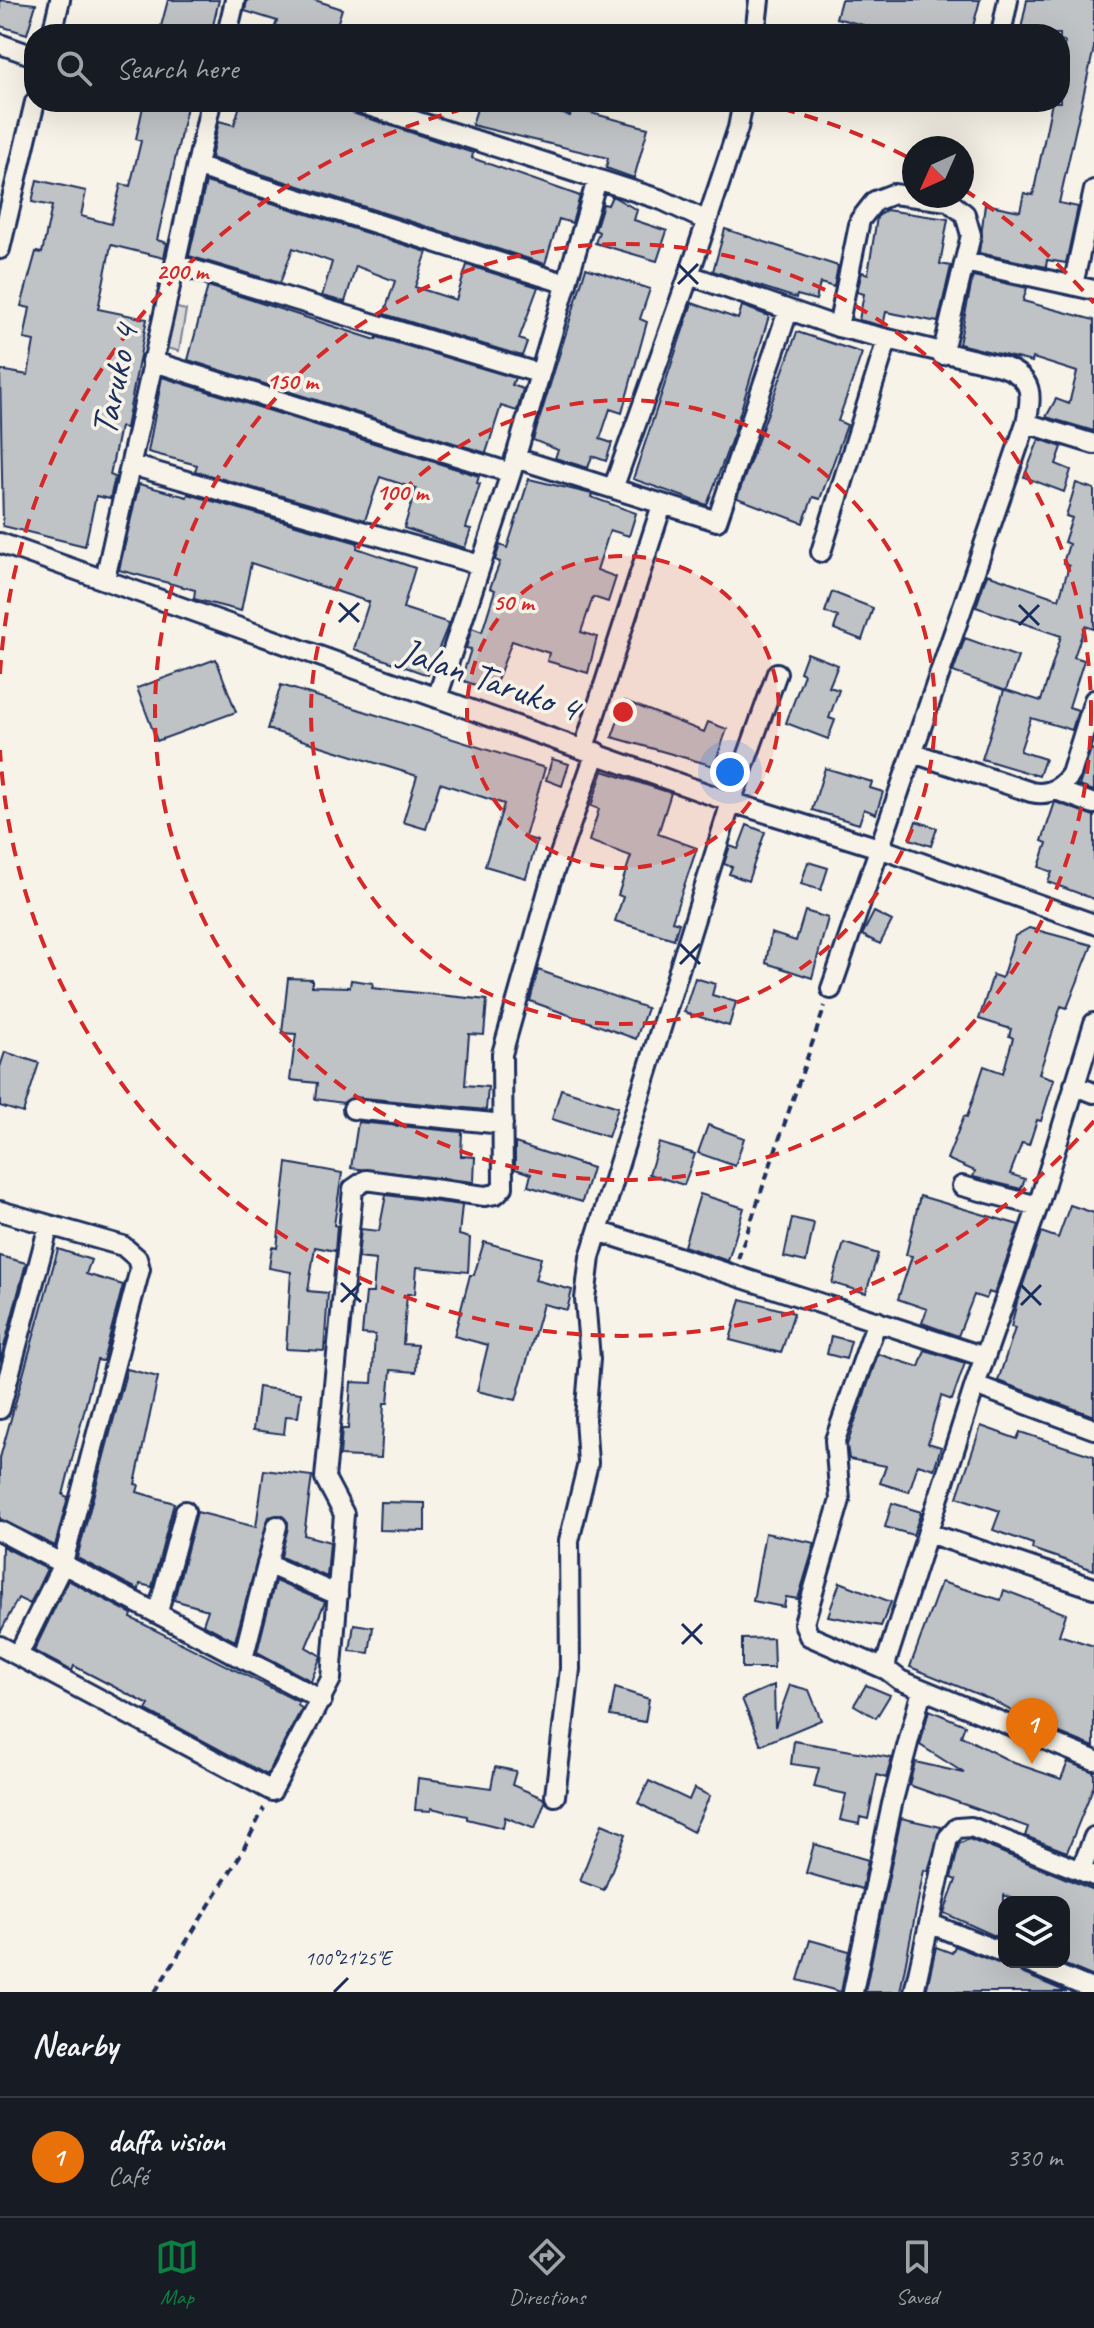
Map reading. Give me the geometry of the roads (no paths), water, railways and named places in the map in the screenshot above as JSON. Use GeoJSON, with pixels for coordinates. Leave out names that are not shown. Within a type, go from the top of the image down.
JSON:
{"type":"FeatureCollection","features":[{"type":"Feature","properties":{"kind":"street"},"geometry":{"type":"LineString","coordinates":[[54,24],[60,0]]}},
{"type":"Feature","properties":{"kind":"street"},"geometry":{"type":"LineString","coordinates":[[229,24],[235,0]]}},
{"type":"Feature","properties":{"kind":"street"},"geometry":{"type":"LineString","coordinates":[[756,24],[759,0]]}},
{"type":"Feature","properties":{"kind":"street"},"geometry":{"type":"LineString","coordinates":[[1003,24],[1008,0]]}},
{"type":"Feature","properties":{"kind":"street"},"geometry":{"type":"LineString","coordinates":[[0,44],[24,52]]}},
{"type":"Feature","properties":{"kind":"street"},"geometry":{"type":"LineString","coordinates":[[0,249],[33,112]]}},
{"type":"Feature","properties":{"kind":"street","name":"Taruko 4"},"geometry":{"type":"LineString","coordinates":[[105,579],[151,361],[209,112]]}},
{"type":"Feature","properties":{"kind":"street"},"geometry":{"type":"LineString","coordinates":[[387,112],[662,200],[707,221]]}},
{"type":"Feature","properties":{"kind":"street"},"geometry":{"type":"LineString","coordinates":[[614,486],[689,275],[741,112]]}},
{"type":"Feature","properties":{"kind":"street"},"geometry":{"type":"LineString","coordinates":[[198,167],[567,284]]}},
{"type":"Feature","properties":{"kind":"street"},"geometry":{"type":"LineString","coordinates":[[437,698],[513,466],[597,180]]}},
{"type":"Feature","properties":{"kind":"street"},"geometry":{"type":"LineString","coordinates":[[1073,285],[1094,190]]}},
{"type":"Feature","properties":{"kind":"street"},"geometry":{"type":"LineString","coordinates":[[838,327],[860,220],[875,201],[893,194],[955,203],[968,222],[971,235],[942,355]]}},
{"type":"Feature","properties":{"kind":"street"},"geometry":{"type":"LineString","coordinates":[[965,262],[1094,290]]}},
{"type":"Feature","properties":{"kind":"street"},"geometry":{"type":"LineString","coordinates":[[175,264],[538,373]]}},
{"type":"Feature","properties":{"kind":"street"},"geometry":{"type":"LineString","coordinates":[[689,275],[838,327],[942,355],[1004,367],[1025,380],[1032,395],[1026,423],[831,989]]}},
{"type":"Feature","properties":{"kind":"street"},"geometry":{"type":"LineString","coordinates":[[151,361],[513,466],[614,486],[662,505],[717,521],[788,311]]}},
{"type":"Feature","properties":{"kind":"street"},"geometry":{"type":"LineString","coordinates":[[821,552],[887,340]]}},
{"type":"Feature","properties":{"kind":"street"},"geometry":{"type":"LineString","coordinates":[[1026,423],[1094,444]]}},
{"type":"Feature","properties":{"kind":"street"},"geometry":{"type":"LineString","coordinates":[[131,465],[480,565]]}},
{"type":"Feature","properties":{"kind":"street"},"geometry":{"type":"LineString","coordinates":[[0,1646],[272,1791],[331,1679],[344,1514],[325,1478],[353,1189],[366,1180],[496,1194],[505,1182],[502,1054],[662,505]]}},
{"type":"Feature","properties":{"kind":"street","name":"Jalan Taruko 4"},"geometry":{"type":"LineString","coordinates":[[0,543],[731,802],[879,848],[1094,924]]}},
{"type":"Feature","properties":{"kind":"street"},"geometry":{"type":"LineString","coordinates":[[555,1796],[570,1669],[569,1541],[588,1463],[585,1418],[590,1359],[585,1299],[590,1257],[731,802],[777,673]]}},
{"type":"Feature","properties":{"kind":"street"},"geometry":{"type":"LineString","coordinates":[[1056,790],[1071,774],[1094,700]]}},
{"type":"Feature","properties":{"kind":"street"},"geometry":{"type":"LineString","coordinates":[[913,753],[1031,792],[1056,790],[1094,804]]}},
{"type":"Feature","properties":{"kind":"street"},"geometry":{"type":"LineString","coordinates":[[887,1670],[891,1636],[1038,1206],[1094,1023]]}},
{"type":"Feature","properties":{"kind":"street"},"geometry":{"type":"LineString","coordinates":[[1074,1085],[1094,1093]]}},
{"type":"Feature","properties":{"kind":"street"},"geometry":{"type":"LineString","coordinates":[[353,1109],[503,1124]]}},
{"type":"Feature","properties":{"kind":"street"},"geometry":{"type":"LineString","coordinates":[[962,1186],[1038,1206]]}},
{"type":"Feature","properties":{"kind":"street"},"geometry":{"type":"LineString","coordinates":[[0,1211],[123,1246],[137,1258],[140,1269],[62,1566],[18,1655]]}},
{"type":"Feature","properties":{"kind":"street"},"geometry":{"type":"LineString","coordinates":[[0,1409],[49,1225]]}},
{"type":"Feature","properties":{"kind":"street"},"geometry":{"type":"LineString","coordinates":[[598,1231],[734,1272],[985,1357]]}},
{"type":"Feature","properties":{"kind":"street"},"geometry":{"type":"LineString","coordinates":[[877,1321],[835,1440],[840,1500],[804,1623],[809,1636],[887,1670],[893,1677],[922,1690],[1094,1760]]}},
{"type":"Feature","properties":{"kind":"street"},"geometry":{"type":"LineString","coordinates":[[975,1385],[1094,1429]]}},
{"type":"Feature","properties":{"kind":"street"},"geometry":{"type":"LineString","coordinates":[[158,1612],[185,1511]]}},
{"type":"Feature","properties":{"kind":"street"},"geometry":{"type":"LineString","coordinates":[[243,1659],[277,1526]]}},
{"type":"Feature","properties":{"kind":"street"},"geometry":{"type":"LineString","coordinates":[[0,1531],[322,1700]]}},
{"type":"Feature","properties":{"kind":"street"},"geometry":{"type":"LineString","coordinates":[[928,1533],[1094,1588]]}},
{"type":"Feature","properties":{"kind":"street"},"geometry":{"type":"LineString","coordinates":[[267,1564],[338,1595]]}},
{"type":"Feature","properties":{"kind":"street"},"geometry":{"type":"LineString","coordinates":[[853,1992],[892,1804],[922,1690]]}},
{"type":"Feature","properties":{"kind":"street"},"geometry":{"type":"LineString","coordinates":[[914,1992],[948,1838],[957,1828],[971,1827],[1088,1873],[1094,1837]]}},
{"type":"Feature","properties":{"kind":"street"},"geometry":{"type":"LineString","coordinates":[[931,1924],[998,1951]]}},
{"type":"Feature","properties":{"kind":"street"},"geometry":{"type":"LineString","coordinates":[[1041,1968],[1094,1990]]}},
{"type":"Feature","properties":{"kind":"place","name":"daffa vision"},"geometry":{"type":"Point","coordinates":[1032,1764]}}]}
